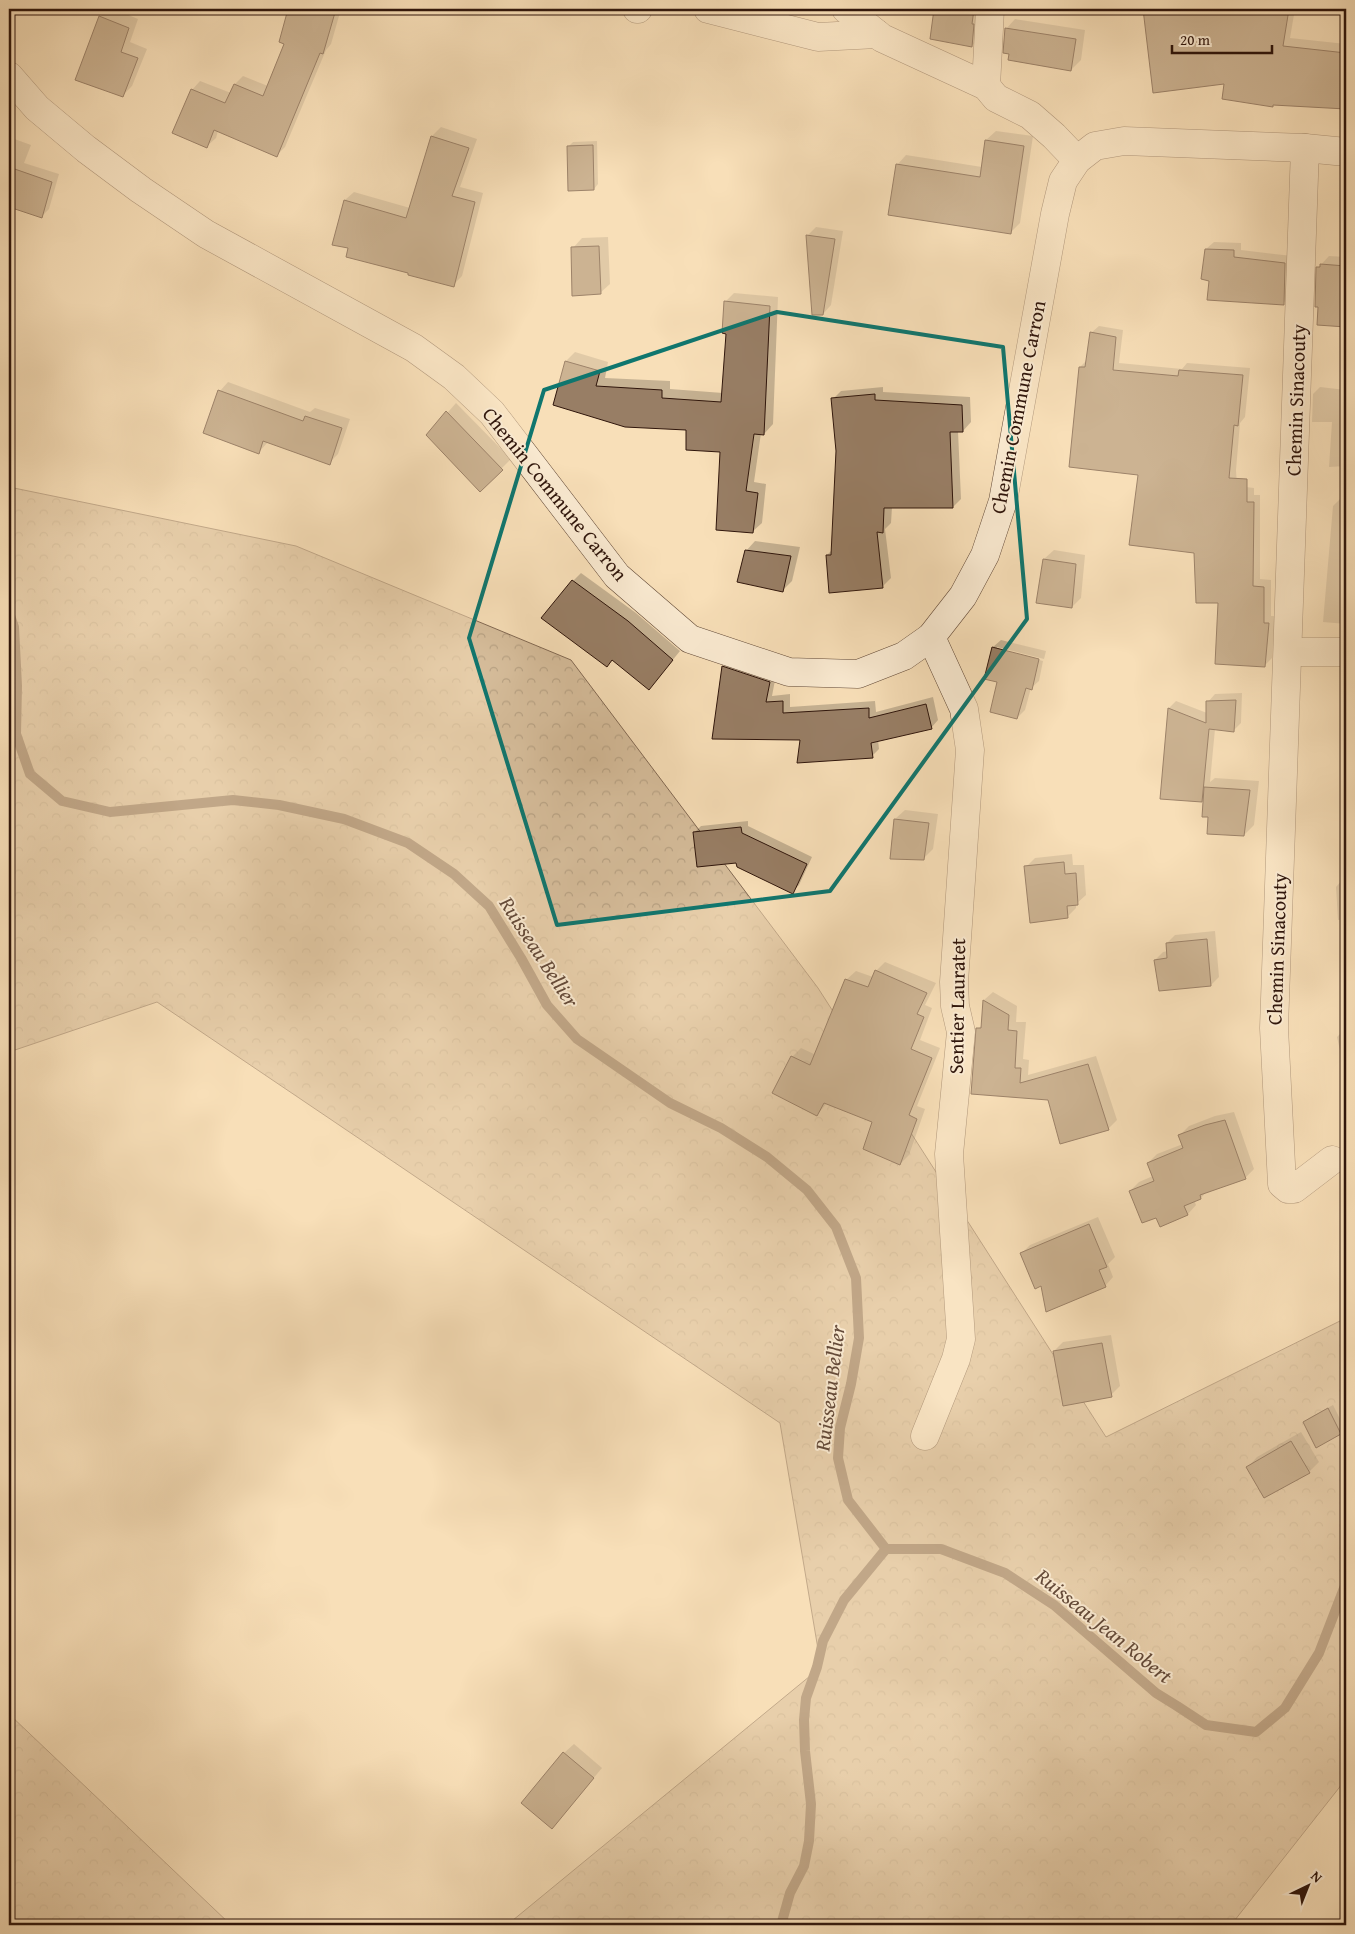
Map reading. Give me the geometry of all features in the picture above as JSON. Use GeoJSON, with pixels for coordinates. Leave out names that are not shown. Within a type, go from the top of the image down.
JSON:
{"type":"FeatureCollection","features":[{"type":"Feature","properties":{"kind":"street"},"geometry":{"type":"LineString","coordinates":[[708,9],[818,37],[876,34]]}},
{"type":"Feature","properties":{"kind":"street"},"geometry":{"type":"LineString","coordinates":[[846,9],[876,34],[986,86],[996,98],[1030,115],[1077,160]]}},
{"type":"Feature","properties":{"kind":"street"},"geometry":{"type":"LineString","coordinates":[[986,86],[990,9]]}},
{"type":"Feature","properties":{"kind":"street","name":"Chemin Commune Carron"},"geometry":{"type":"LineString","coordinates":[[9,76],[37,108],[86,148],[141,190],[206,234],[414,348],[454,377],[492,412],[617,576],[690,639],[789,672],[858,674],[904,656],[931,637],[964,596],[984,555],[1002,501],[1054,214],[1063,181],[1077,160],[1095,146],[1124,141],[1305,148],[1346,152]]}},
{"type":"Feature","properties":{"kind":"street","name":"Chemin Sinacouty"},"geometry":{"type":"LineString","coordinates":[[1305,148],[1274,1028],[1282,1184],[1288,1189],[1294,1189],[1332,1160]]}},
{"type":"Feature","properties":{"kind":"street","name":"Sentier Lauratet"},"geometry":{"type":"LineString","coordinates":[[925,1436],[956,1359],[961,1339],[949,1154],[960,1032],[955,1006],[954,982],[970,750],[964,709],[931,637]]}},
{"type":"Feature","properties":{"kind":"street"},"geometry":{"type":"LineString","coordinates":[[1288,652],[1346,652]]}},
{"type":"Feature","properties":{"kind":"highlighted area"},"geometry":{"type":"Polygon","coordinates":[[[777,312],[1003,347],[1027,619],[830,891],[557,925],[469,638],[544,390],[777,312]]]}},
{"type":"Feature","properties":{"kind":"green space"},"geometry":{"type":"Polygon","coordinates":[[[9,487],[296,546],[571,660],[818,988],[1106,1437],[1346,1318],[1346,1779],[1231,1925],[507,1925],[821,1667],[780,1423],[157,1002],[9,1052],[9,487]]]}},
{"type":"Feature","properties":{"kind":"green space"},"geometry":{"type":"Polygon","coordinates":[[[9,1714],[231,1925],[9,1925],[9,1714]]]}},
{"type":"Feature","properties":{"kind":"building"},"geometry":{"type":"Polygon","coordinates":[[[288,9],[336,9],[323,54],[320,53],[277,157],[214,130],[207,148],[172,133],[191,89],[225,103],[234,84],[263,96],[284,44],[279,42],[288,9]]]}},
{"type":"Feature","properties":{"kind":"building"},"geometry":{"type":"Polygon","coordinates":[[[934,9],[974,9],[972,47],[930,39],[934,9]]]}},
{"type":"Feature","properties":{"kind":"building"},"geometry":{"type":"Polygon","coordinates":[[[1143,9],[1289,9],[1283,46],[1346,53],[1346,109],[1273,105],[1273,107],[1222,99],[1224,84],[1153,93],[1143,9]]]}},
{"type":"Feature","properties":{"kind":"building"},"geometry":{"type":"Polygon","coordinates":[[[99,16],[129,28],[121,52],[138,58],[123,97],[75,80],[99,16]]]}},
{"type":"Feature","properties":{"kind":"building"},"geometry":{"type":"Polygon","coordinates":[[[1005,28],[1076,39],[1071,71],[1008,60],[1009,54],[1003,53],[1005,28]]]}},
{"type":"Feature","properties":{"kind":"building"},"geometry":{"type":"Polygon","coordinates":[[[431,136],[469,148],[452,196],[475,202],[454,287],[346,257],[348,248],[332,245],[344,200],[406,218],[431,136]]]}},
{"type":"Feature","properties":{"kind":"building"},"geometry":{"type":"Polygon","coordinates":[[[985,140],[1024,146],[1011,234],[888,215],[896,164],[980,177],[985,140]]]}},
{"type":"Feature","properties":{"kind":"building"},"geometry":{"type":"Polygon","coordinates":[[[593,145],[594,190],[568,191],[567,146],[593,145]]]}},
{"type":"Feature","properties":{"kind":"building"},"geometry":{"type":"Polygon","coordinates":[[[9,167],[52,182],[42,218],[9,207],[9,167]]]}},
{"type":"Feature","properties":{"kind":"building"},"geometry":{"type":"Polygon","coordinates":[[[806,235],[835,239],[823,315],[812,315],[806,235]]]}},
{"type":"Feature","properties":{"kind":"building"},"geometry":{"type":"Polygon","coordinates":[[[599,246],[601,294],[572,296],[571,247],[599,246]]]}},
{"type":"Feature","properties":{"kind":"building"},"geometry":{"type":"Polygon","coordinates":[[[1205,249],[1234,250],[1234,257],[1285,263],[1284,305],[1207,300],[1209,281],[1201,279],[1205,249]]]}},
{"type":"Feature","properties":{"kind":"building"},"geometry":{"type":"Polygon","coordinates":[[[1320,264],[1346,266],[1346,327],[1317,325],[1318,307],[1315,307],[1316,267],[1320,267],[1320,264]]]}},
{"type":"Feature","properties":{"kind":"building"},"geometry":{"type":"Polygon","coordinates":[[[724,301],[770,306],[764,435],[754,434],[746,491],[758,493],[753,533],[716,530],[720,452],[686,450],[686,430],[625,427],[553,405],[565,361],[600,371],[596,386],[662,390],[662,398],[721,402],[726,334],[722,333],[724,301]]]}},
{"type":"Feature","properties":{"kind":"building"},"geometry":{"type":"Polygon","coordinates":[[[1090,332],[1116,337],[1113,370],[1178,376],[1179,370],[1243,375],[1238,426],[1234,425],[1229,478],[1247,479],[1247,502],[1254,502],[1253,586],[1264,587],[1264,623],[1269,623],[1265,667],[1215,664],[1218,603],[1196,603],[1194,553],[1129,545],[1138,475],[1069,467],[1079,367],[1085,367],[1090,332]]]}},
{"type":"Feature","properties":{"kind":"building"},"geometry":{"type":"Polygon","coordinates":[[[218,390],[303,421],[305,416],[342,428],[330,465],[263,441],[259,454],[203,433],[218,390]]]}},
{"type":"Feature","properties":{"kind":"building"},"geometry":{"type":"Polygon","coordinates":[[[875,394],[875,400],[962,405],[963,432],[950,432],[953,508],[884,508],[883,533],[877,532],[883,588],[829,593],[826,555],[831,555],[836,451],[831,398],[875,394]]]}},
{"type":"Feature","properties":{"kind":"building"},"geometry":{"type":"Polygon","coordinates":[[[446,411],[503,470],[480,492],[426,435],[446,411]]]}},
{"type":"Feature","properties":{"kind":"building"},"geometry":{"type":"Polygon","coordinates":[[[745,550],[791,556],[783,592],[737,582],[745,550]]]}},
{"type":"Feature","properties":{"kind":"building"},"geometry":{"type":"Polygon","coordinates":[[[1043,559],[1076,564],[1072,608],[1036,603],[1043,559]]]}},
{"type":"Feature","properties":{"kind":"building"},"geometry":{"type":"Polygon","coordinates":[[[572,580],[628,621],[673,660],[649,690],[612,660],[607,667],[541,618],[572,580]]]}},
{"type":"Feature","properties":{"kind":"building"},"geometry":{"type":"Polygon","coordinates":[[[992,647],[1039,659],[1032,690],[1026,688],[1017,719],[990,712],[997,682],[984,679],[992,647]]]}},
{"type":"Feature","properties":{"kind":"building"},"geometry":{"type":"Polygon","coordinates":[[[722,666],[770,682],[766,702],[783,701],[783,713],[869,708],[869,718],[926,704],[932,729],[871,743],[873,758],[797,763],[800,740],[712,739],[722,666]]]}},
{"type":"Feature","properties":{"kind":"building"},"geometry":{"type":"Polygon","coordinates":[[[1236,700],[1234,732],[1209,729],[1202,802],[1160,799],[1168,708],[1206,723],[1206,701],[1236,700]]]}},
{"type":"Feature","properties":{"kind":"building"},"geometry":{"type":"Polygon","coordinates":[[[1204,787],[1250,790],[1244,836],[1207,834],[1208,817],[1202,817],[1204,787]]]}},
{"type":"Feature","properties":{"kind":"building"},"geometry":{"type":"Polygon","coordinates":[[[894,819],[929,823],[924,860],[890,859],[894,819]]]}},
{"type":"Feature","properties":{"kind":"building"},"geometry":{"type":"Polygon","coordinates":[[[741,827],[742,833],[807,864],[793,894],[737,867],[736,863],[697,867],[693,832],[741,827]]]}},
{"type":"Feature","properties":{"kind":"building"},"geometry":{"type":"Polygon","coordinates":[[[1064,862],[1065,874],[1076,873],[1078,905],[1067,906],[1068,918],[1030,923],[1024,866],[1064,862]]]}},
{"type":"Feature","properties":{"kind":"building"},"geometry":{"type":"Polygon","coordinates":[[[1207,939],[1211,986],[1159,991],[1154,960],[1167,958],[1166,943],[1207,939]]]}},
{"type":"Feature","properties":{"kind":"building"},"geometry":{"type":"Polygon","coordinates":[[[875,970],[927,993],[917,1014],[924,1017],[911,1049],[932,1058],[909,1115],[917,1119],[900,1165],[863,1149],[872,1122],[824,1103],[817,1116],[772,1093],[791,1056],[810,1065],[845,979],[868,987],[875,970]]]}},
{"type":"Feature","properties":{"kind":"building"},"geometry":{"type":"Polygon","coordinates":[[[983,1000],[1009,1015],[1008,1030],[1017,1031],[1015,1068],[1021,1068],[1020,1083],[1088,1064],[1109,1130],[1060,1144],[1048,1100],[971,1094],[976,1028],[981,1028],[983,1000]]]}},
{"type":"Feature","properties":{"kind":"building"},"geometry":{"type":"Polygon","coordinates":[[[1225,1120],[1246,1179],[1200,1195],[1201,1199],[1184,1206],[1188,1215],[1160,1227],[1156,1218],[1142,1223],[1129,1191],[1154,1181],[1147,1163],[1183,1148],[1178,1135],[1225,1120]]]}},
{"type":"Feature","properties":{"kind":"building"},"geometry":{"type":"Polygon","coordinates":[[[1089,1224],[1107,1267],[1099,1270],[1106,1287],[1046,1312],[1041,1286],[1035,1289],[1020,1253],[1089,1224]]]}},
{"type":"Feature","properties":{"kind":"building"},"geometry":{"type":"Polygon","coordinates":[[[1102,1343],[1112,1397],[1063,1406],[1053,1351],[1102,1343]]]}},
{"type":"Feature","properties":{"kind":"building"},"geometry":{"type":"Polygon","coordinates":[[[1328,1408],[1341,1434],[1316,1448],[1303,1422],[1328,1408]]]}},
{"type":"Feature","properties":{"kind":"building"},"geometry":{"type":"Polygon","coordinates":[[[1291,1441],[1310,1473],[1264,1498],[1246,1467],[1291,1441]]]}},
{"type":"Feature","properties":{"kind":"building"},"geometry":{"type":"Polygon","coordinates":[[[563,1752],[594,1778],[552,1829],[521,1803],[563,1752]]]}},
{"type":"Feature","properties":{"kind":"waterway","name":"Ruisseau Bellier"},"geometry":{"type":"LineString","coordinates":[[9,613],[14,627],[17,686],[16,734],[30,774],[62,801],[110,812],[233,800],[279,805],[344,819],[408,843],[454,874],[489,906],[547,1005],[577,1039],[670,1103],[721,1128],[767,1157],[807,1190],[836,1227],[856,1278],[859,1338],[851,1384],[840,1428],[838,1458],[848,1500],[886,1549]]}},
{"type":"Feature","properties":{"kind":"waterway","name":"Ruisseau Jean Robert"},"geometry":{"type":"LineString","coordinates":[[784,1925],[783,1918],[790,1893],[804,1866],[809,1841],[811,1804],[805,1751],[804,1720],[806,1698],[817,1667],[823,1641],[844,1600],[886,1549],[941,1549],[1005,1573],[1054,1605],[1156,1693],[1206,1725],[1256,1732],[1285,1708],[1319,1653],[1346,1583]]}}]}
